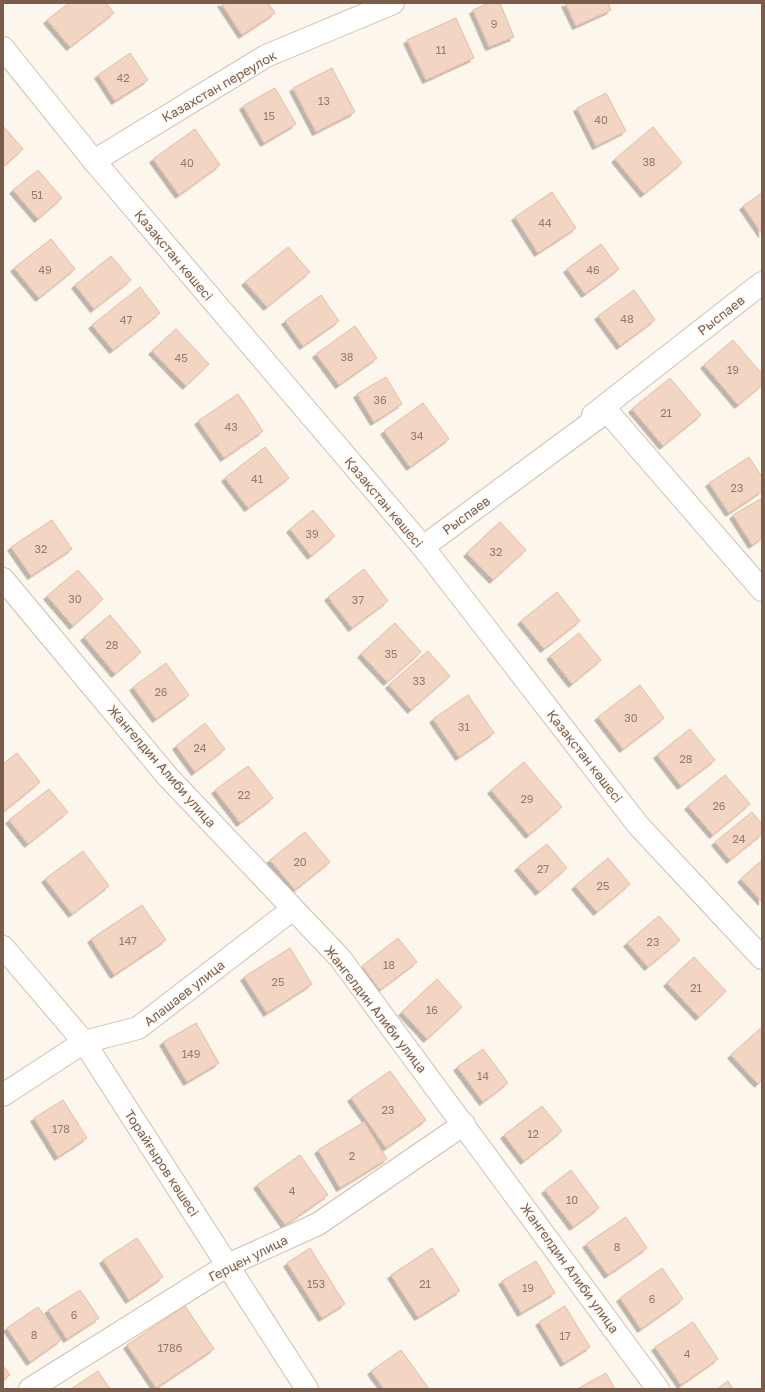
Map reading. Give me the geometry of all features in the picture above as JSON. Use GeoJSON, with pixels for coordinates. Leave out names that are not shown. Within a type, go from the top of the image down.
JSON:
{"type":"FeatureCollection","features":[{"type":"Feature","properties":{"kind":"street","name":"Казахстан переулок"},"geometry":{"type":"LineString","coordinates":[[94,161],[266,56],[393,3]]}},
{"type":"Feature","properties":{"kind":"street","name":"Қазақстан көшесі"},"geometry":{"type":"LineString","coordinates":[[3,48],[94,161],[423,547],[638,825],[762,958]]}},
{"type":"Feature","properties":{"kind":"street","name":"Рыспаев"},"geometry":{"type":"LineString","coordinates":[[423,547],[762,283]]}},
{"type":"Feature","properties":{"kind":"street","name":"Рыспаев"},"geometry":{"type":"LineString","coordinates":[[423,547],[608,411],[762,590]]}},
{"type":"Feature","properties":{"kind":"street","name":"Жангелдин Алиби улица"},"geometry":{"type":"LineString","coordinates":[[3,579],[168,777],[340,958],[464,1124],[658,1389]]}},
{"type":"Feature","properties":{"kind":"street","name":"Алашаев улица"},"geometry":{"type":"LineString","coordinates":[[3,1095],[84,1042],[138,1028],[293,909]]}},
{"type":"Feature","properties":{"kind":"street","name":"Торайғыров көшесі"},"geometry":{"type":"LineString","coordinates":[[3,947],[84,1042],[307,1389]]}},
{"type":"Feature","properties":{"kind":"street","name":"Герцен улица"},"geometry":{"type":"LineString","coordinates":[[30,1389],[228,1265],[318,1224],[464,1124]]}},
{"type":"Feature","properties":{"kind":"building"},"geometry":{"type":"Polygon","coordinates":[[[69,3],[106,3],[114,13],[70,47],[47,20],[69,3]]]}},
{"type":"Feature","properties":{"kind":"building"},"geometry":{"type":"Polygon","coordinates":[[[221,3],[268,3],[275,13],[242,35],[221,3]]]}},
{"type":"Feature","properties":{"kind":"building"},"geometry":{"type":"Polygon","coordinates":[[[489,3],[500,3],[514,37],[489,47],[473,10],[489,3]]]}},
{"type":"Feature","properties":{"kind":"building"},"geometry":{"type":"Polygon","coordinates":[[[565,3],[608,3],[611,10],[576,26],[565,3]]]}},
{"type":"Feature","properties":{"kind":"building"},"geometry":{"type":"Polygon","coordinates":[[[456,18],[474,58],[426,80],[407,40],[456,18]]]}},
{"type":"Feature","properties":{"kind":"building"},"geometry":{"type":"Polygon","coordinates":[[[130,53],[148,80],[115,101],[98,75],[130,53]]]}},
{"type":"Feature","properties":{"kind":"building"},"geometry":{"type":"Polygon","coordinates":[[[332,68],[355,112],[316,132],[293,88],[332,68]]]}},
{"type":"Feature","properties":{"kind":"building"},"geometry":{"type":"Polygon","coordinates":[[[275,88],[296,124],[264,143],[243,106],[275,88]]]}},
{"type":"Feature","properties":{"kind":"building"},"geometry":{"type":"Polygon","coordinates":[[[606,93],[626,131],[596,146],[577,108],[606,93]]]}},
{"type":"Feature","properties":{"kind":"building"},"geometry":{"type":"Polygon","coordinates":[[[3,126],[23,149],[3,167],[3,126]]]}},
{"type":"Feature","properties":{"kind":"building"},"geometry":{"type":"Polygon","coordinates":[[[653,127],[682,163],[644,194],[615,159],[653,127]]]}},
{"type":"Feature","properties":{"kind":"building"},"geometry":{"type":"Polygon","coordinates":[[[195,129],[220,165],[179,195],[153,159],[195,129]]]}},
{"type":"Feature","properties":{"kind":"building"},"geometry":{"type":"Polygon","coordinates":[[[38,170],[62,198],[38,219],[13,190],[38,170]]]}},
{"type":"Feature","properties":{"kind":"building"},"geometry":{"type":"Polygon","coordinates":[[[552,192],[576,228],[538,253],[515,217],[552,192]]]}},
{"type":"Feature","properties":{"kind":"building"},"geometry":{"type":"Polygon","coordinates":[[[762,193],[762,234],[743,206],[762,193]]]}},
{"type":"Feature","properties":{"kind":"building"},"geometry":{"type":"Polygon","coordinates":[[[51,239],[75,269],[39,298],[14,268],[51,239]]]}},
{"type":"Feature","properties":{"kind":"building"},"geometry":{"type":"Polygon","coordinates":[[[601,244],[619,269],[585,294],[567,269],[601,244]]]}},
{"type":"Feature","properties":{"kind":"building"},"geometry":{"type":"Polygon","coordinates":[[[288,247],[310,272],[267,307],[245,282],[288,247]]]}},
{"type":"Feature","properties":{"kind":"building"},"geometry":{"type":"Polygon","coordinates":[[[111,256],[131,280],[94,309],[75,285],[111,256]]]}},
{"type":"Feature","properties":{"kind":"building"},"geometry":{"type":"Polygon","coordinates":[[[140,287],[160,313],[113,350],[92,325],[140,287]]]}},
{"type":"Feature","properties":{"kind":"building"},"geometry":{"type":"Polygon","coordinates":[[[634,290],[655,320],[620,346],[598,316],[634,290]]]}},
{"type":"Feature","properties":{"kind":"building"},"geometry":{"type":"Polygon","coordinates":[[[321,295],[339,321],[303,346],[285,321],[321,295]]]}},
{"type":"Feature","properties":{"kind":"building"},"geometry":{"type":"Polygon","coordinates":[[[355,326],[377,358],[339,385],[316,354],[355,326]]]}},
{"type":"Feature","properties":{"kind":"building"},"geometry":{"type":"Polygon","coordinates":[[[176,329],[209,364],[186,386],[152,351],[176,329]]]}},
{"type":"Feature","properties":{"kind":"building"},"geometry":{"type":"Polygon","coordinates":[[[733,340],[762,374],[762,385],[738,405],[704,365],[733,340]]]}},
{"type":"Feature","properties":{"kind":"building"},"geometry":{"type":"Polygon","coordinates":[[[386,377],[402,404],[374,422],[357,394],[386,377]]]}},
{"type":"Feature","properties":{"kind":"building"},"geometry":{"type":"Polygon","coordinates":[[[670,378],[701,415],[663,446],[632,409],[670,378]]]}},
{"type":"Feature","properties":{"kind":"building"},"geometry":{"type":"Polygon","coordinates":[[[238,394],[263,431],[224,458],[198,421],[238,394]]]}},
{"type":"Feature","properties":{"kind":"building"},"geometry":{"type":"Polygon","coordinates":[[[423,403],[449,439],[410,467],[384,431],[423,403]]]}},
{"type":"Feature","properties":{"kind":"building"},"geometry":{"type":"Polygon","coordinates":[[[265,447],[289,478],[248,508],[225,478],[265,447]]]}},
{"type":"Feature","properties":{"kind":"building"},"geometry":{"type":"Polygon","coordinates":[[[749,457],[762,477],[762,491],[729,513],[709,483],[749,457]]]}},
{"type":"Feature","properties":{"kind":"building"},"geometry":{"type":"Polygon","coordinates":[[[762,498],[762,538],[752,545],[733,515],[762,498]]]}},
{"type":"Feature","properties":{"kind":"building"},"geometry":{"type":"Polygon","coordinates":[[[313,510],[335,536],[311,556],[290,529],[313,510]]]}},
{"type":"Feature","properties":{"kind":"building"},"geometry":{"type":"Polygon","coordinates":[[[52,520],[72,549],[31,576],[11,547],[52,520]]]}},
{"type":"Feature","properties":{"kind":"building"},"geometry":{"type":"Polygon","coordinates":[[[500,522],[526,550],[493,580],[467,553],[500,522]]]}},
{"type":"Feature","properties":{"kind":"building"},"geometry":{"type":"Polygon","coordinates":[[[364,569],[388,601],[352,628],[328,597],[364,569]]]}},
{"type":"Feature","properties":{"kind":"building"},"geometry":{"type":"Polygon","coordinates":[[[78,570],[103,599],[73,626],[47,596],[78,570]]]}},
{"type":"Feature","properties":{"kind":"building"},"geometry":{"type":"Polygon","coordinates":[[[557,592],[580,621],[544,649],[521,621],[557,592]]]}},
{"type":"Feature","properties":{"kind":"building"},"geometry":{"type":"Polygon","coordinates":[[[110,615],[141,652],[115,674],[84,637],[110,615]]]}},
{"type":"Feature","properties":{"kind":"building"},"geometry":{"type":"Polygon","coordinates":[[[395,623],[421,652],[387,682],[361,654],[395,623]]]}},
{"type":"Feature","properties":{"kind":"building"},"geometry":{"type":"Polygon","coordinates":[[[579,633],[601,660],[572,684],[550,656],[579,633]]]}},
{"type":"Feature","properties":{"kind":"building"},"geometry":{"type":"Polygon","coordinates":[[[428,651],[450,676],[411,710],[389,685],[428,651]]]}},
{"type":"Feature","properties":{"kind":"building"},"geometry":{"type":"Polygon","coordinates":[[[166,663],[189,695],[156,719],[133,687],[166,663]]]}},
{"type":"Feature","properties":{"kind":"building"},"geometry":{"type":"Polygon","coordinates":[[[640,685],[664,718],[623,749],[598,717],[640,685]]]}},
{"type":"Feature","properties":{"kind":"building"},"geometry":{"type":"Polygon","coordinates":[[[468,695],[494,733],[459,757],[433,719],[468,695]]]}},
{"type":"Feature","properties":{"kind":"building"},"geometry":{"type":"Polygon","coordinates":[[[205,723],[225,749],[195,772],[176,746],[205,723]]]}},
{"type":"Feature","properties":{"kind":"building"},"geometry":{"type":"Polygon","coordinates":[[[690,729],[715,760],[681,786],[657,755],[690,729]]]}},
{"type":"Feature","properties":{"kind":"building"},"geometry":{"type":"Polygon","coordinates":[[[17,753],[40,782],[3,812],[3,764],[17,753]]]}},
{"type":"Feature","properties":{"kind":"building"},"geometry":{"type":"Polygon","coordinates":[[[524,762],[562,807],[529,835],[491,790],[524,762]]]}},
{"type":"Feature","properties":{"kind":"building"},"geometry":{"type":"Polygon","coordinates":[[[248,766],[273,798],[240,823],[215,790],[248,766]]]}},
{"type":"Feature","properties":{"kind":"building"},"geometry":{"type":"Polygon","coordinates":[[[725,775],[750,804],[713,835],[688,806],[725,775]]]}},
{"type":"Feature","properties":{"kind":"building"},"geometry":{"type":"Polygon","coordinates":[[[49,789],[68,812],[28,844],[9,820],[49,789]]]}},
{"type":"Feature","properties":{"kind":"building"},"geometry":{"type":"Polygon","coordinates":[[[752,812],[762,824],[762,834],[730,860],[715,842],[752,812]]]}},
{"type":"Feature","properties":{"kind":"building"},"geometry":{"type":"Polygon","coordinates":[[[305,832],[330,862],[295,890],[270,860],[305,832]]]}},
{"type":"Feature","properties":{"kind":"building"},"geometry":{"type":"Polygon","coordinates":[[[547,844],[567,868],[539,892],[518,867],[547,844]]]}},
{"type":"Feature","properties":{"kind":"building"},"geometry":{"type":"Polygon","coordinates":[[[83,851],[109,886],[72,914],[45,879],[83,851]]]}},
{"type":"Feature","properties":{"kind":"building"},"geometry":{"type":"Polygon","coordinates":[[[608,858],[630,884],[597,912],[575,886],[608,858]]]}},
{"type":"Feature","properties":{"kind":"building"},"geometry":{"type":"Polygon","coordinates":[[[762,860],[762,902],[741,879],[762,860]]]}},
{"type":"Feature","properties":{"kind":"building"},"geometry":{"type":"Polygon","coordinates":[[[142,905],[166,940],[114,975],[91,939],[142,905]]]}},
{"type":"Feature","properties":{"kind":"building"},"geometry":{"type":"Polygon","coordinates":[[[659,916],[680,940],[648,967],[627,943],[659,916]]]}},
{"type":"Feature","properties":{"kind":"building"},"geometry":{"type":"Polygon","coordinates":[[[398,938],[417,962],[380,990],[362,966],[398,938]]]}},
{"type":"Feature","properties":{"kind":"building"},"geometry":{"type":"Polygon","coordinates":[[[290,948],[312,984],[267,1013],[244,977],[290,948]]]}},
{"type":"Feature","properties":{"kind":"building"},"geometry":{"type":"Polygon","coordinates":[[[694,957],[726,991],[699,1017],[667,983],[694,957]]]}},
{"type":"Feature","properties":{"kind":"building"},"geometry":{"type":"Polygon","coordinates":[[[437,979],[462,1007],[427,1039],[402,1012],[437,979]]]}},
{"type":"Feature","properties":{"kind":"building"},"geometry":{"type":"Polygon","coordinates":[[[196,1023],[219,1063],[187,1082],[163,1042],[196,1023]]]}},
{"type":"Feature","properties":{"kind":"building"},"geometry":{"type":"Polygon","coordinates":[[[762,1027],[762,1080],[758,1084],[731,1055],[762,1027]]]}},
{"type":"Feature","properties":{"kind":"building"},"geometry":{"type":"Polygon","coordinates":[[[483,1049],[508,1083],[483,1102],[457,1067],[483,1049]]]}},
{"type":"Feature","properties":{"kind":"building"},"geometry":{"type":"Polygon","coordinates":[[[390,1071],[426,1120],[386,1148],[351,1098],[390,1071]]]}},
{"type":"Feature","properties":{"kind":"building"},"geometry":{"type":"Polygon","coordinates":[[[63,1100],[87,1138],[58,1157],[34,1118],[63,1100]]]}},
{"type":"Feature","properties":{"kind":"building"},"geometry":{"type":"Polygon","coordinates":[[[542,1106],[562,1131],[524,1161],[504,1135],[542,1106]]]}},
{"type":"Feature","properties":{"kind":"building"},"geometry":{"type":"Polygon","coordinates":[[[364,1122],[387,1159],[340,1188],[318,1150],[364,1122]]]}},
{"type":"Feature","properties":{"kind":"building"},"geometry":{"type":"Polygon","coordinates":[[[300,1155],[328,1195],[285,1225],[257,1185],[300,1155]]]}},
{"type":"Feature","properties":{"kind":"building"},"geometry":{"type":"Polygon","coordinates":[[[571,1170],[599,1208],[573,1227],[545,1190],[571,1170]]]}},
{"type":"Feature","properties":{"kind":"building"},"geometry":{"type":"Polygon","coordinates":[[[626,1217],[647,1248],[608,1275],[586,1244],[626,1217]]]}},
{"type":"Feature","properties":{"kind":"building"},"geometry":{"type":"Polygon","coordinates":[[[137,1238],[163,1277],[129,1300],[103,1260],[137,1238]]]}},
{"type":"Feature","properties":{"kind":"building"},"geometry":{"type":"Polygon","coordinates":[[[310,1248],[345,1304],[322,1318],[287,1263],[310,1248]]]}},
{"type":"Feature","properties":{"kind":"building"},"geometry":{"type":"Polygon","coordinates":[[[432,1248],[460,1291],[418,1317],[391,1275],[432,1248]]]}},
{"type":"Feature","properties":{"kind":"building"},"geometry":{"type":"Polygon","coordinates":[[[536,1261],[555,1293],[521,1313],[502,1281],[536,1261]]]}},
{"type":"Feature","properties":{"kind":"building"},"geometry":{"type":"Polygon","coordinates":[[[662,1268],[683,1299],[641,1329],[620,1298],[662,1268]]]}},
{"type":"Feature","properties":{"kind":"building"},"geometry":{"type":"Polygon","coordinates":[[[80,1290],[99,1318],[67,1339],[48,1310],[80,1290]]]}},
{"type":"Feature","properties":{"kind":"building"},"geometry":{"type":"Polygon","coordinates":[[[185,1306],[214,1349],[156,1388],[127,1345],[185,1306]]]}},
{"type":"Feature","properties":{"kind":"building"},"geometry":{"type":"Polygon","coordinates":[[[565,1306],[590,1347],[564,1363],[539,1322],[565,1306]]]}},
{"type":"Feature","properties":{"kind":"building"},"geometry":{"type":"Polygon","coordinates":[[[38,1307],[61,1340],[30,1362],[7,1328],[38,1307]]]}},
{"type":"Feature","properties":{"kind":"building"},"geometry":{"type":"Polygon","coordinates":[[[693,1322],[718,1359],[681,1385],[655,1347],[693,1322]]]}},
{"type":"Feature","properties":{"kind":"building"},"geometry":{"type":"Polygon","coordinates":[[[401,1350],[429,1389],[384,1389],[371,1371],[401,1350]]]}},
{"type":"Feature","properties":{"kind":"building"},"geometry":{"type":"Polygon","coordinates":[[[3,1365],[10,1375],[3,1380],[3,1365]]]}},
{"type":"Feature","properties":{"kind":"building"},"geometry":{"type":"Polygon","coordinates":[[[98,1371],[110,1389],[71,1389],[98,1371]]]}},
{"type":"Feature","properties":{"kind":"building"},"geometry":{"type":"Polygon","coordinates":[[[606,1373],[615,1389],[577,1389],[606,1373]]]}},
{"type":"Feature","properties":{"kind":"building"},"geometry":{"type":"Polygon","coordinates":[[[728,1381],[733,1389],[717,1389],[728,1381]]]}}]}
